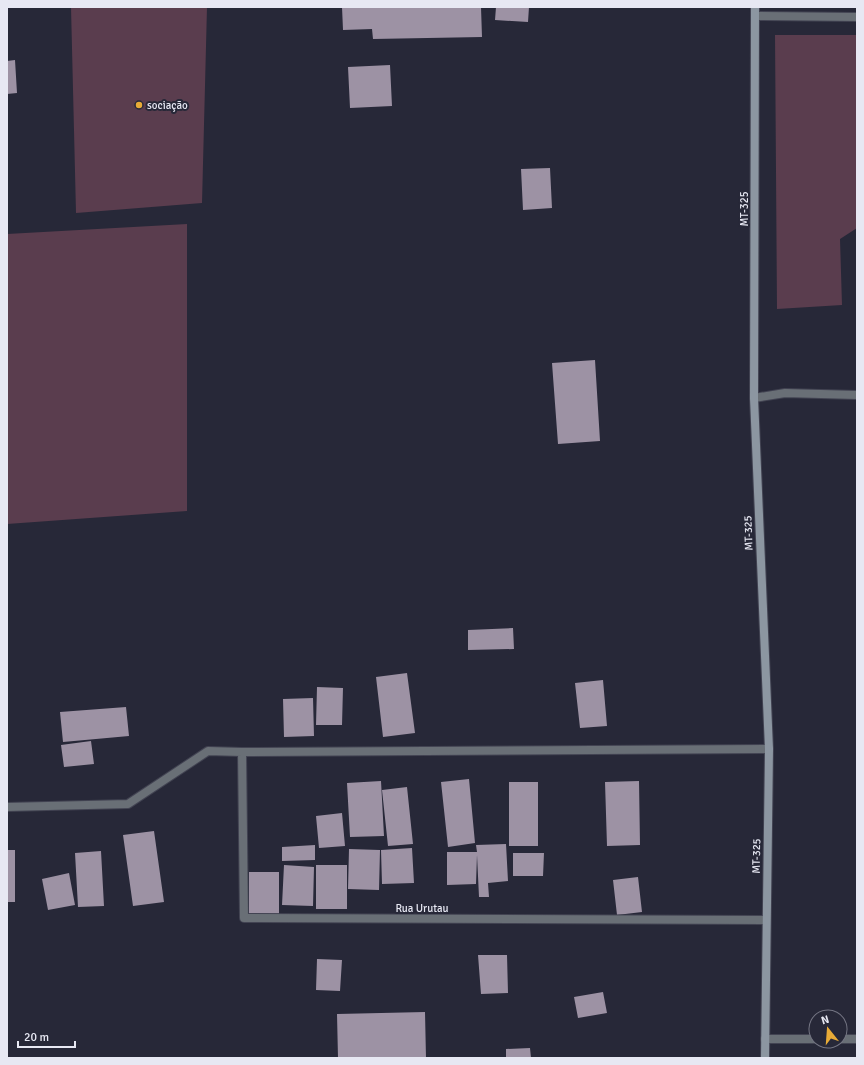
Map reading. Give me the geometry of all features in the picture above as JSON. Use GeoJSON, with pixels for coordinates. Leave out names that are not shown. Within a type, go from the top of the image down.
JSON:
{"type":"FeatureCollection","features":[{"type":"Feature","properties":{"kind":"main road","name":"MT-325"},"geometry":{"type":"LineString","coordinates":[[755,7],[754,398],[769,749],[765,1058]]}},
{"type":"Feature","properties":{"kind":"street"},"geometry":{"type":"LineString","coordinates":[[755,16],[857,17]]}},
{"type":"Feature","properties":{"kind":"street"},"geometry":{"type":"LineString","coordinates":[[754,398],[785,393],[857,395]]}},
{"type":"Feature","properties":{"kind":"street"},"geometry":{"type":"LineString","coordinates":[[7,807],[128,804],[208,751],[769,749]]}},
{"type":"Feature","properties":{"kind":"street","name":"Rua Urutau"},"geometry":{"type":"LineString","coordinates":[[242,752],[244,918],[766,920]]}},
{"type":"Feature","properties":{"kind":"street"},"geometry":{"type":"LineString","coordinates":[[765,1039],[808,1039]]}},
{"type":"Feature","properties":{"kind":"shaded area","name":"sociação"},"geometry":{"type":"Polygon","coordinates":[[[71,7],[207,7],[202,203],[76,213],[71,7]]]}},
{"type":"Feature","properties":{"kind":"shaded area"},"geometry":{"type":"Polygon","coordinates":[[[775,35],[857,35],[857,228],[840,239],[842,305],[777,309],[775,35]]]}},
{"type":"Feature","properties":{"kind":"shaded area"},"geometry":{"type":"Polygon","coordinates":[[[187,224],[187,511],[7,524],[7,234],[187,224]]]}},
{"type":"Feature","properties":{"kind":"building"},"geometry":{"type":"Polygon","coordinates":[[[342,7],[481,7],[482,37],[373,39],[372,29],[343,30],[342,7]]]}},
{"type":"Feature","properties":{"kind":"building"},"geometry":{"type":"Polygon","coordinates":[[[496,7],[529,7],[528,22],[495,20],[496,7]]]}},
{"type":"Feature","properties":{"kind":"building"},"geometry":{"type":"Polygon","coordinates":[[[15,60],[17,93],[7,94],[7,61],[15,60]]]}},
{"type":"Feature","properties":{"kind":"building"},"geometry":{"type":"Polygon","coordinates":[[[390,65],[392,106],[350,108],[348,67],[390,65]]]}},
{"type":"Feature","properties":{"kind":"building"},"geometry":{"type":"Polygon","coordinates":[[[550,168],[552,208],[523,210],[521,169],[550,168]]]}},
{"type":"Feature","properties":{"kind":"building"},"geometry":{"type":"Polygon","coordinates":[[[595,360],[600,441],[558,444],[552,363],[595,360]]]}},
{"type":"Feature","properties":{"kind":"building"},"geometry":{"type":"Polygon","coordinates":[[[513,628],[514,649],[468,650],[468,630],[513,628]]]}},
{"type":"Feature","properties":{"kind":"building"},"geometry":{"type":"Polygon","coordinates":[[[407,673],[415,733],[383,737],[376,677],[407,673]]]}},
{"type":"Feature","properties":{"kind":"building"},"geometry":{"type":"Polygon","coordinates":[[[603,680],[607,726],[580,728],[575,683],[603,680]]]}},
{"type":"Feature","properties":{"kind":"building"},"geometry":{"type":"Polygon","coordinates":[[[317,687],[343,688],[342,725],[316,725],[317,687]]]}},
{"type":"Feature","properties":{"kind":"building"},"geometry":{"type":"Polygon","coordinates":[[[313,698],[314,736],[284,737],[283,699],[313,698]]]}},
{"type":"Feature","properties":{"kind":"building"},"geometry":{"type":"Polygon","coordinates":[[[126,707],[129,736],[63,742],[60,712],[126,707]]]}},
{"type":"Feature","properties":{"kind":"building"},"geometry":{"type":"Polygon","coordinates":[[[91,741],[94,764],[64,767],[61,745],[91,741]]]}},
{"type":"Feature","properties":{"kind":"building"},"geometry":{"type":"Polygon","coordinates":[[[469,779],[475,843],[448,847],[441,782],[469,779]]]}},
{"type":"Feature","properties":{"kind":"building"},"geometry":{"type":"Polygon","coordinates":[[[381,781],[384,836],[350,837],[347,783],[381,781]]]}},
{"type":"Feature","properties":{"kind":"building"},"geometry":{"type":"Polygon","coordinates":[[[639,781],[640,845],[607,846],[605,782],[639,781]]]}},
{"type":"Feature","properties":{"kind":"building"},"geometry":{"type":"Polygon","coordinates":[[[509,782],[538,782],[538,846],[509,846],[509,782]]]}},
{"type":"Feature","properties":{"kind":"building"},"geometry":{"type":"Polygon","coordinates":[[[407,787],[413,844],[388,846],[382,790],[407,787]]]}},
{"type":"Feature","properties":{"kind":"building"},"geometry":{"type":"Polygon","coordinates":[[[342,813],[345,846],[319,848],[316,816],[342,813]]]}},
{"type":"Feature","properties":{"kind":"building"},"geometry":{"type":"Polygon","coordinates":[[[154,831],[164,902],[133,906],[123,835],[154,831]]]}},
{"type":"Feature","properties":{"kind":"building"},"geometry":{"type":"Polygon","coordinates":[[[506,844],[508,881],[488,883],[489,897],[479,897],[477,855],[476,884],[447,885],[447,852],[477,852],[476,845],[506,844]]]}},
{"type":"Feature","properties":{"kind":"building"},"geometry":{"type":"Polygon","coordinates":[[[315,845],[315,860],[282,861],[282,847],[315,845]]]}},
{"type":"Feature","properties":{"kind":"building"},"geometry":{"type":"Polygon","coordinates":[[[412,848],[414,883],[382,884],[381,850],[412,848]]]}},
{"type":"Feature","properties":{"kind":"building"},"geometry":{"type":"Polygon","coordinates":[[[349,849],[380,850],[379,890],[348,889],[349,849]]]}},
{"type":"Feature","properties":{"kind":"building"},"geometry":{"type":"Polygon","coordinates":[[[7,850],[15,850],[15,902],[7,902],[7,850]]]}},
{"type":"Feature","properties":{"kind":"building"},"geometry":{"type":"Polygon","coordinates":[[[101,851],[104,906],[78,907],[75,853],[101,851]]]}},
{"type":"Feature","properties":{"kind":"building"},"geometry":{"type":"Polygon","coordinates":[[[513,853],[544,853],[543,876],[513,876],[513,853]]]}},
{"type":"Feature","properties":{"kind":"building"},"geometry":{"type":"Polygon","coordinates":[[[284,865],[314,867],[313,906],[282,905],[284,865]]]}},
{"type":"Feature","properties":{"kind":"building"},"geometry":{"type":"Polygon","coordinates":[[[316,865],[347,865],[347,909],[316,909],[316,865]]]}},
{"type":"Feature","properties":{"kind":"building"},"geometry":{"type":"Polygon","coordinates":[[[249,872],[279,872],[279,915],[249,915],[249,872]]]}},
{"type":"Feature","properties":{"kind":"building"},"geometry":{"type":"Polygon","coordinates":[[[69,873],[75,905],[48,910],[42,879],[69,873]]]}},
{"type":"Feature","properties":{"kind":"building"},"geometry":{"type":"Polygon","coordinates":[[[638,877],[642,912],[617,915],[613,880],[638,877]]]}},
{"type":"Feature","properties":{"kind":"building"},"geometry":{"type":"Polygon","coordinates":[[[478,955],[507,955],[508,993],[481,994],[478,955]]]}},
{"type":"Feature","properties":{"kind":"building"},"geometry":{"type":"Polygon","coordinates":[[[317,959],[342,960],[340,991],[316,990],[317,959]]]}},
{"type":"Feature","properties":{"kind":"building"},"geometry":{"type":"Polygon","coordinates":[[[603,992],[607,1013],[578,1018],[574,997],[603,992]]]}},
{"type":"Feature","properties":{"kind":"building"},"geometry":{"type":"Polygon","coordinates":[[[425,1012],[426,1058],[338,1058],[337,1014],[425,1012]]]}},
{"type":"Feature","properties":{"kind":"building"},"geometry":{"type":"Polygon","coordinates":[[[530,1048],[531,1058],[506,1058],[506,1049],[530,1048]]]}},
{"type":"Feature","properties":{"kind":"place","name":"sociação"},"geometry":{"type":"Point","coordinates":[139,105]}}]}
